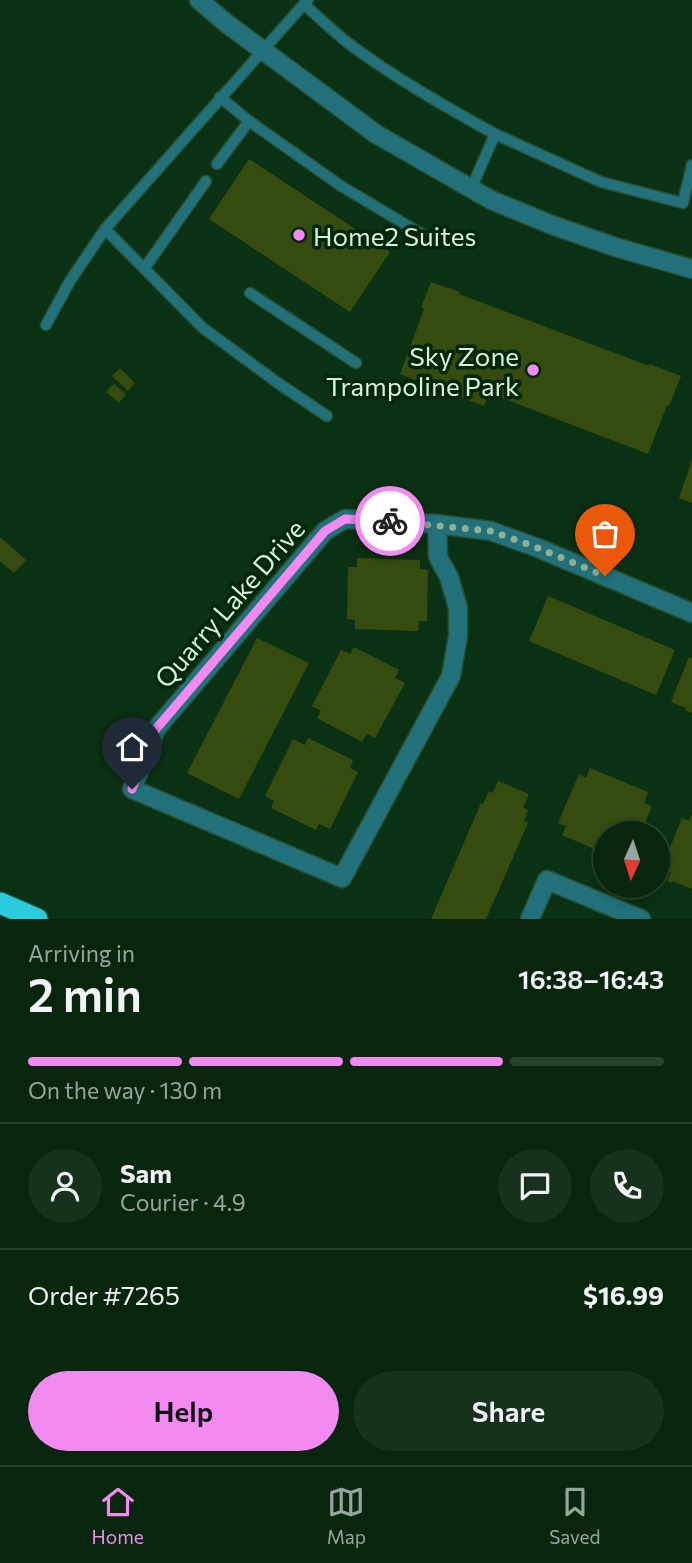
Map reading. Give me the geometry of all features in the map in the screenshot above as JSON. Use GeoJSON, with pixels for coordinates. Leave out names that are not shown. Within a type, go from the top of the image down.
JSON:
{"type":"FeatureCollection","features":[{"type":"Feature","properties":{"kind":"highway"},"geometry":{"type":"LineString","coordinates":[[0,903],[37,919]]}},
{"type":"Feature","properties":{"kind":"street"},"geometry":{"type":"LineString","coordinates":[[199,0],[376,134],[491,200],[615,247],[692,268]]}},
{"type":"Feature","properties":{"kind":"street","name":"Quarry Lake Drive"},"geometry":{"type":"LineString","coordinates":[[345,519],[438,524],[438,557],[449,577],[458,608],[458,636],[451,676],[342,877],[132,789],[156,729],[325,531],[345,519]]}},
{"type":"Feature","properties":{"kind":"street"},"geometry":{"type":"LineString","coordinates":[[438,524],[491,531],[538,548],[692,614]]}},
{"type":"Feature","properties":{"kind":"street"},"geometry":{"type":"LineString","coordinates":[[530,919],[547,880],[641,919]]}},
{"type":"Feature","properties":{"kind":"lane"},"geometry":{"type":"LineString","coordinates":[[46,325],[70,281],[105,229],[306,2],[346,42],[440,104],[495,134],[601,182],[687,203],[692,165]]}},
{"type":"Feature","properties":{"kind":"lane"},"geometry":{"type":"LineString","coordinates":[[220,97],[249,121],[341,186],[435,242]]}},
{"type":"Feature","properties":{"kind":"lane"},"geometry":{"type":"LineString","coordinates":[[217,164],[249,121]]}},
{"type":"Feature","properties":{"kind":"lane"},"geometry":{"type":"LineString","coordinates":[[471,189],[495,134]]}},
{"type":"Feature","properties":{"kind":"lane"},"geometry":{"type":"LineString","coordinates":[[144,269],[205,181]]}},
{"type":"Feature","properties":{"kind":"lane"},"geometry":{"type":"LineString","coordinates":[[105,229],[204,328],[327,416]]}},
{"type":"Feature","properties":{"kind":"lane"},"geometry":{"type":"LineString","coordinates":[[250,293],[356,363]]}},
{"type":"Feature","properties":{"kind":"building","name":"Home2 Suites"},"geometry":{"type":"Polygon","coordinates":[[[249,159],[390,252],[350,312],[209,219],[249,159]]]}},
{"type":"Feature","properties":{"kind":"building","name":"Sky Zone Trampoline Park"},"geometry":{"type":"Polygon","coordinates":[[[431,282],[681,376],[648,454],[489,393],[484,406],[400,374],[431,282]]]}},
{"type":"Feature","properties":{"kind":"building"},"geometry":{"type":"Polygon","coordinates":[[[120,368],[135,383],[128,391],[112,376],[120,368]]]}},
{"type":"Feature","properties":{"kind":"building"},"geometry":{"type":"Polygon","coordinates":[[[114,384],[126,394],[119,403],[106,392],[114,384]]]}},
{"type":"Feature","properties":{"kind":"building"},"geometry":{"type":"Polygon","coordinates":[[[692,460],[692,503],[679,498],[692,460]]]}},
{"type":"Feature","properties":{"kind":"building"},"geometry":{"type":"Polygon","coordinates":[[[0,537],[26,560],[14,573],[0,561],[0,537]]]}},
{"type":"Feature","properties":{"kind":"building"},"geometry":{"type":"Polygon","coordinates":[[[357,558],[420,560],[420,569],[428,570],[427,621],[419,621],[418,631],[355,629],[355,620],[347,619],[348,567],[357,567],[357,558]]]}},
{"type":"Feature","properties":{"kind":"building"},"geometry":{"type":"Polygon","coordinates":[[[548,596],[675,650],[656,695],[529,641],[548,596]]]}},
{"type":"Feature","properties":{"kind":"building"},"geometry":{"type":"Polygon","coordinates":[[[257,638],[309,663],[239,799],[187,773],[257,638]]]}},
{"type":"Feature","properties":{"kind":"building"},"geometry":{"type":"Polygon","coordinates":[[[354,647],[399,670],[395,678],[405,683],[375,738],[367,734],[362,742],[317,718],[321,711],[312,706],[341,650],[350,654],[354,647]]]}},
{"type":"Feature","properties":{"kind":"building"},"geometry":{"type":"Polygon","coordinates":[[[689,657],[692,658],[692,713],[671,702],[689,657]]]}},
{"type":"Feature","properties":{"kind":"building"},"geometry":{"type":"Polygon","coordinates":[[[308,738],[353,760],[350,768],[358,772],[330,829],[319,824],[316,830],[271,808],[274,801],[265,796],[293,739],[305,745],[308,738]]]}},
{"type":"Feature","properties":{"kind":"building"},"geometry":{"type":"Polygon","coordinates":[[[590,768],[648,792],[644,803],[652,806],[646,821],[593,821],[593,848],[562,835],[566,826],[558,823],[579,774],[586,778],[590,768]]]}},
{"type":"Feature","properties":{"kind":"building"},"geometry":{"type":"Polygon","coordinates":[[[498,781],[529,794],[523,807],[528,810],[524,821],[528,823],[486,919],[431,919],[481,803],[483,804],[489,791],[493,793],[498,781]]]}},
{"type":"Feature","properties":{"kind":"building"},"geometry":{"type":"Polygon","coordinates":[[[692,814],[692,889],[670,882],[670,848],[682,818],[689,821],[692,814]]]}},
{"type":"Feature","properties":{"kind":"way so far"},"geometry":{"type":"LineString","coordinates":[[390,521],[491,531],[605,576]]}},
{"type":"Feature","properties":{"kind":"place","name":"Home2 Suites"},"geometry":{"type":"Point","coordinates":[299,235]}},
{"type":"Feature","properties":{"kind":"place","name":"Sky Zone Trampoline Park"},"geometry":{"type":"Point","coordinates":[533,370]}},
{"type":"Feature","properties":{"kind":"route"},"geometry":{"type":"LineString","coordinates":[[132,789],[156,729],[325,531],[345,519],[390,521]]}}]}
